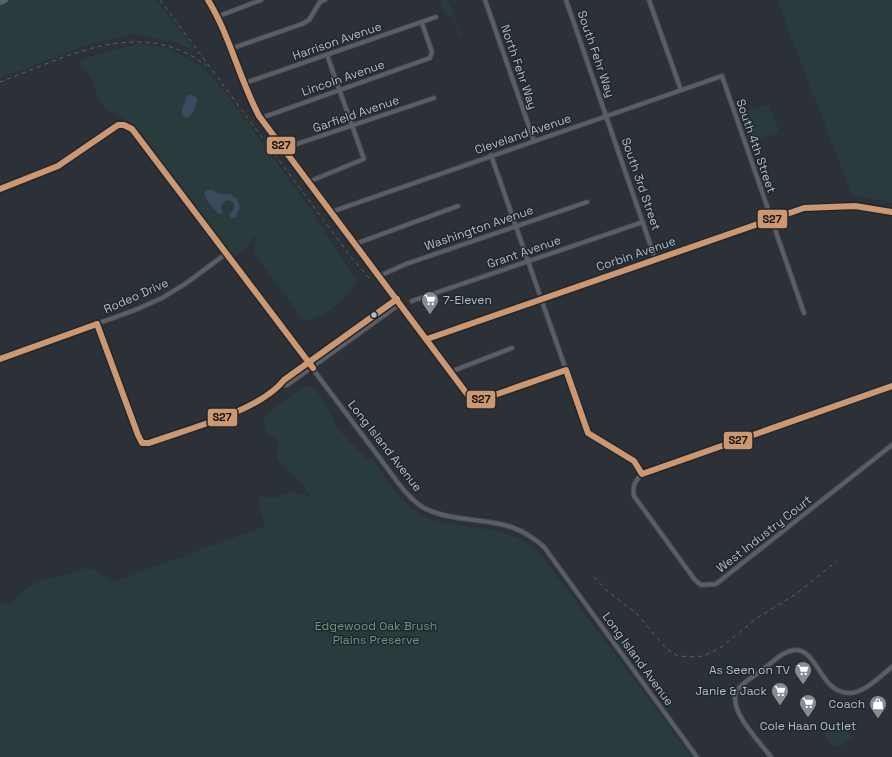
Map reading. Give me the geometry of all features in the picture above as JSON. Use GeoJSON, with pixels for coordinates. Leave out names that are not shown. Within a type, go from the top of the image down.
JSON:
{"type":"FeatureCollection","features":[{"type":"Feature","properties":{"kind":"highway"},"geometry":{"type":"LineString","coordinates":[[0,2],[5,0]]}},
{"type":"Feature","properties":{"kind":"street"},"geometry":{"type":"LineString","coordinates":[[208,0],[218,16],[261,118],[427,339],[450,372],[472,399],[483,399],[566,370]]}},
{"type":"Feature","properties":{"kind":"street"},"geometry":{"type":"LineString","coordinates":[[218,16],[261,0]]}},
{"type":"Feature","properties":{"kind":"street"},"geometry":{"type":"LineString","coordinates":[[232,48],[302,24],[309,20],[320,2],[325,0]]}},
{"type":"Feature","properties":{"kind":"street","name":"North Fehr Way"},"geometry":{"type":"LineString","coordinates":[[485,0],[534,141]]}},
{"type":"Feature","properties":{"kind":"street","name":"South Fehr Way"},"geometry":{"type":"LineString","coordinates":[[566,0],[607,116]]}},
{"type":"Feature","properties":{"kind":"street"},"geometry":{"type":"LineString","coordinates":[[649,0],[681,90]]}},
{"type":"Feature","properties":{"kind":"street","name":"Harrison Avenue"},"geometry":{"type":"LineString","coordinates":[[245,83],[436,18]]}},
{"type":"Feature","properties":{"kind":"street","name":"Lincoln Avenue"},"geometry":{"type":"LineString","coordinates":[[261,118],[430,58],[432,56],[432,52],[422,23]]}},
{"type":"Feature","properties":{"kind":"street"},"geometry":{"type":"LineString","coordinates":[[308,182],[364,159],[327,55]]}},
{"type":"Feature","properties":{"kind":"street","name":"Cleveland Avenue"},"geometry":{"type":"LineString","coordinates":[[331,212],[722,76]]}},
{"type":"Feature","properties":{"kind":"street","name":"South 4th Street"},"geometry":{"type":"LineString","coordinates":[[722,76],[804,313]]}},
{"type":"Feature","properties":{"kind":"street","name":"Garfield Avenue"},"geometry":{"type":"LineString","coordinates":[[285,150],[291,146],[434,98]]}},
{"type":"Feature","properties":{"kind":"street","name":"South 3rd Street"},"geometry":{"type":"LineString","coordinates":[[607,116],[656,258]]}},
{"type":"Feature","properties":{"kind":"street","name":"Long Island Avenue"},"geometry":{"type":"LineString","coordinates":[[0,189],[58,166],[118,125],[124,125],[132,129],[413,500],[424,508],[438,514],[515,528],[531,536],[544,547],[697,757]]}},
{"type":"Feature","properties":{"kind":"street"},"geometry":{"type":"LineString","coordinates":[[491,156],[588,433],[593,439],[635,460],[642,474],[892,386]]}},
{"type":"Feature","properties":{"kind":"street","name":"Washington Avenue"},"geometry":{"type":"LineString","coordinates":[[379,276],[406,264],[587,202]]}},
{"type":"Feature","properties":{"kind":"street"},"geometry":{"type":"LineString","coordinates":[[355,244],[458,206]]}},
{"type":"Feature","properties":{"kind":"street","name":"Corbin Avenue"},"geometry":{"type":"LineString","coordinates":[[427,339],[431,336],[540,298],[804,208],[855,206],[892,212]]}},
{"type":"Feature","properties":{"kind":"street","name":"Grant Avenue"},"geometry":{"type":"LineString","coordinates":[[412,302],[643,222]]}},
{"type":"Feature","properties":{"kind":"street","name":"Rodeo Drive"},"geometry":{"type":"LineString","coordinates":[[0,359],[97,324],[162,298],[185,284],[227,253]]}},
{"type":"Feature","properties":{"kind":"street"},"geometry":{"type":"LineString","coordinates":[[283,385],[284,380],[397,299]]}},
{"type":"Feature","properties":{"kind":"street"},"geometry":{"type":"LineString","coordinates":[[97,324],[138,435],[142,442],[149,443],[247,407],[266,398],[283,385],[287,385],[313,368],[400,304]]}},
{"type":"Feature","properties":{"kind":"street"},"geometry":{"type":"LineString","coordinates":[[450,372],[512,348]]}},
{"type":"Feature","properties":{"kind":"street","name":"West Industry Court"},"geometry":{"type":"LineString","coordinates":[[642,474],[636,481],[633,488],[634,496],[638,502],[695,580],[701,585],[716,584],[892,446]]}},
{"type":"Feature","properties":{"kind":"street"},"geometry":{"type":"LineString","coordinates":[[771,757],[738,712],[734,700],[739,687],[789,651],[801,651],[808,657],[831,686],[849,693],[863,689],[892,667]]}},
{"type":"Feature","properties":{"kind":"green space"},"geometry":{"type":"Polygon","coordinates":[[[11,0],[156,0],[196,52],[176,42],[133,34],[90,44],[0,78],[0,5],[11,0]]]}},
{"type":"Feature","properties":{"kind":"green space"},"geometry":{"type":"Polygon","coordinates":[[[440,0],[448,0],[462,36],[459,37],[452,16],[445,14],[440,0]]]}},
{"type":"Feature","properties":{"kind":"green space"},"geometry":{"type":"Polygon","coordinates":[[[777,0],[892,0],[892,203],[852,195],[777,0]]]}},
{"type":"Feature","properties":{"kind":"green space"},"geometry":{"type":"Polygon","coordinates":[[[139,44],[167,48],[204,68],[225,92],[307,204],[357,282],[335,307],[304,321],[254,253],[256,234],[250,244],[234,257],[231,256],[133,123],[107,111],[98,99],[91,77],[79,61],[105,52],[139,44]]]}},
{"type":"Feature","properties":{"kind":"green space"},"geometry":{"type":"Polygon","coordinates":[[[769,104],[780,133],[750,142],[741,114],[769,104]]]}},
{"type":"Feature","properties":{"kind":"green space","name":"Edgewood Oak Brush Plains Preserve"},"geometry":{"type":"Polygon","coordinates":[[[304,387],[314,387],[324,402],[338,429],[367,459],[373,459],[394,490],[406,503],[420,514],[437,521],[455,525],[498,531],[522,540],[538,551],[692,757],[0,757],[0,604],[10,605],[22,591],[35,583],[87,568],[95,570],[113,582],[263,527],[265,523],[260,512],[258,496],[274,498],[289,492],[311,496],[297,479],[278,461],[277,448],[279,441],[265,433],[264,416],[304,387]]]}},
{"type":"Feature","properties":{"kind":"green space"},"geometry":{"type":"Polygon","coordinates":[[[840,722],[852,738],[841,746],[832,745],[824,734],[840,722]]]}},
{"type":"Feature","properties":{"kind":"water"},"geometry":{"type":"Polygon","coordinates":[[[191,94],[197,98],[196,104],[193,112],[186,118],[181,112],[187,96],[191,94]]]}},
{"type":"Feature","properties":{"kind":"water"},"geometry":{"type":"Polygon","coordinates":[[[207,190],[212,190],[219,194],[230,194],[237,199],[240,208],[235,218],[231,218],[229,215],[234,209],[234,203],[229,200],[223,202],[221,207],[223,213],[218,214],[206,199],[204,194],[207,190]]]}},
{"type":"Feature","properties":{"kind":"railway"},"geometry":{"type":"LineString","coordinates":[[160,0],[351,257],[370,279]]}},
{"type":"Feature","properties":{"kind":"railway"},"geometry":{"type":"LineString","coordinates":[[0,82],[77,53],[104,46],[130,42],[156,43],[182,51],[207,66]]}},
{"type":"Feature","properties":{"kind":"railway"},"geometry":{"type":"LineString","coordinates":[[594,577],[606,590],[636,613],[667,649],[678,656],[697,657],[706,655],[720,648],[757,618],[796,594],[837,561]]}},
{"type":"Feature","properties":{"kind":"transit line","name":"S27"},"geometry":{"type":"LineString","coordinates":[[208,0],[229,43],[259,116],[470,398],[476,400],[483,399],[566,370],[588,433],[634,461],[642,474],[892,386]]}},
{"type":"Feature","properties":{"kind":"transit line","name":"S27"},"geometry":{"type":"LineString","coordinates":[[0,189],[58,166],[118,125],[124,125],[132,129],[313,368]]}},
{"type":"Feature","properties":{"kind":"transit line","name":"S27"},"geometry":{"type":"LineString","coordinates":[[427,339],[804,208],[855,206],[892,212]]}},
{"type":"Feature","properties":{"kind":"transit line","name":"S27"},"geometry":{"type":"LineString","coordinates":[[97,324],[138,435],[142,443],[149,443],[222,418],[258,401],[273,391],[284,380],[397,299]]}},
{"type":"Feature","properties":{"kind":"transit line","name":"S27"},"geometry":{"type":"LineString","coordinates":[[0,359],[97,324]]}},
{"type":"Feature","properties":{"kind":"place","name":"7-Eleven"},"geometry":{"type":"Point","coordinates":[430,315]}},
{"type":"Feature","properties":{"kind":"place","name":"As Seen on TV"},"geometry":{"type":"Point","coordinates":[803,685]}},
{"type":"Feature","properties":{"kind":"place","name":"Janie & Jack"},"geometry":{"type":"Point","coordinates":[780,706]}},
{"type":"Feature","properties":{"kind":"place","name":"Cole Haan Outlet"},"geometry":{"type":"Point","coordinates":[808,718]}},
{"type":"Feature","properties":{"kind":"place","name":"Coach"},"geometry":{"type":"Point","coordinates":[878,719]}}]}
